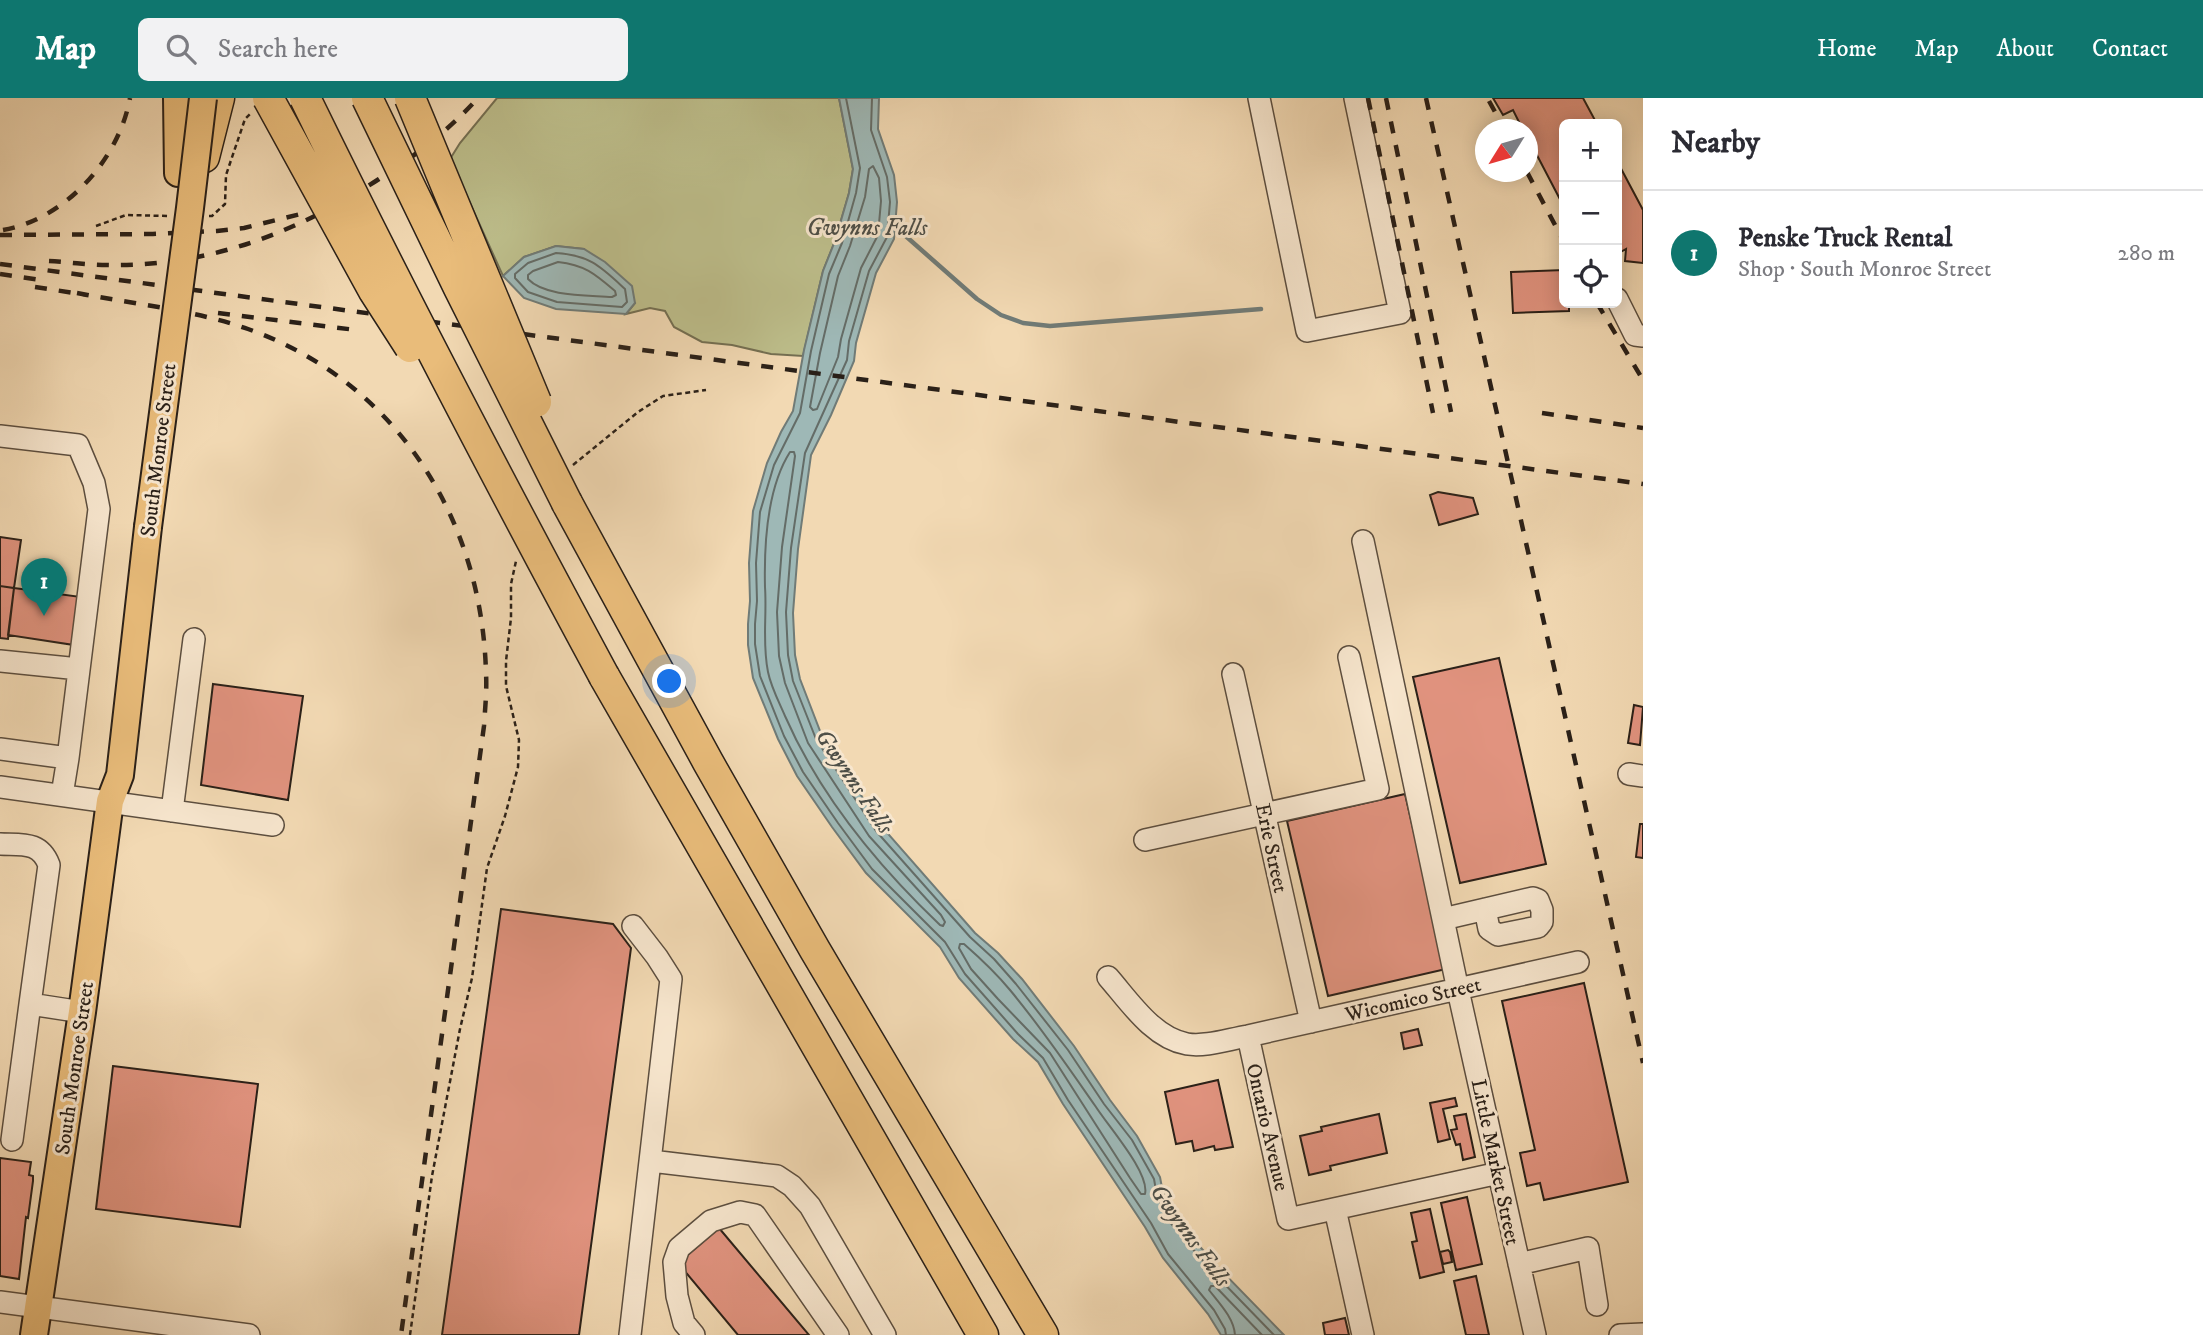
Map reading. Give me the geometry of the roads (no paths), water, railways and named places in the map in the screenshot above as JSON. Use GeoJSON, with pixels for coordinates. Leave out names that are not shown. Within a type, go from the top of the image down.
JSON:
{"type":"FeatureCollection","features":[{"type":"Feature","properties":{"kind":"highway"},"geometry":{"type":"LineString","coordinates":[[190,208],[219,98]]}},
{"type":"Feature","properties":{"kind":"highway"},"geometry":{"type":"LineString","coordinates":[[268,98],[374,291],[491,467]]}},
{"type":"Feature","properties":{"kind":"highway"},"geometry":{"type":"LineString","coordinates":[[305,98],[491,467],[604,676],[983,1335]]}},
{"type":"Feature","properties":{"kind":"highway"},"geometry":{"type":"LineString","coordinates":[[367,98],[458,288],[567,503],[708,762],[815,950],[1043,1335]]}},
{"type":"Feature","properties":{"kind":"highway"},"geometry":{"type":"LineString","coordinates":[[410,98],[544,423],[567,503]]}},
{"type":"Feature","properties":{"kind":"main road"},"geometry":{"type":"LineString","coordinates":[[177,98],[178,173]]}},
{"type":"Feature","properties":{"kind":"main road","name":"South Monroe Street"},"geometry":{"type":"LineString","coordinates":[[34,1335],[110,802],[120,775],[139,526],[188,98]]}},
{"type":"Feature","properties":{"kind":"main road","name":"South Monroe Street"},"geometry":{"type":"LineString","coordinates":[[139,526],[190,208],[203,98]]}},
{"type":"Feature","properties":{"kind":"street"},"geometry":{"type":"LineString","coordinates":[[1259,98],[1307,331],[1400,313],[1355,98]]}},
{"type":"Feature","properties":{"kind":"street"},"geometry":{"type":"LineString","coordinates":[[1622,308],[1635,335],[1643,335]]}},
{"type":"Feature","properties":{"kind":"street"},"geometry":{"type":"LineString","coordinates":[[0,436],[78,445],[93,483],[99,509],[62,795]]}},
{"type":"Feature","properties":{"kind":"street","name":"Little Market Street"},"geometry":{"type":"LineString","coordinates":[[1363,541],[1458,990],[1535,1335]]}},
{"type":"Feature","properties":{"kind":"street"},"geometry":{"type":"LineString","coordinates":[[173,811],[194,639]]}},
{"type":"Feature","properties":{"kind":"street"},"geometry":{"type":"LineString","coordinates":[[1144,840],[1378,789],[1349,657]]}},
{"type":"Feature","properties":{"kind":"street"},"geometry":{"type":"LineString","coordinates":[[0,661],[79,669]]}},
{"type":"Feature","properties":{"kind":"street","name":"Erie Street"},"geometry":{"type":"LineString","coordinates":[[1233,674],[1311,1022]]}},
{"type":"Feature","properties":{"kind":"street"},"geometry":{"type":"LineString","coordinates":[[0,749],[68,758]]}},
{"type":"Feature","properties":{"kind":"street"},"geometry":{"type":"LineString","coordinates":[[0,787],[273,825]]}},
{"type":"Feature","properties":{"kind":"street"},"geometry":{"type":"LineString","coordinates":[[0,844],[32,846],[41,850],[48,865],[12,1140]]}},
{"type":"Feature","properties":{"kind":"street"},"geometry":{"type":"LineString","coordinates":[[1443,919],[1485,909]]}},
{"type":"Feature","properties":{"kind":"street"},"geometry":{"type":"LineString","coordinates":[[630,1335],[671,979],[633,926]]}},
{"type":"Feature","properties":{"kind":"street","name":"Wicomico Street"},"geometry":{"type":"LineString","coordinates":[[1108,977],[1150,1024],[1170,1038],[1188,1044],[1248,1036],[1577,962]]}},
{"type":"Feature","properties":{"kind":"street"},"geometry":{"type":"LineString","coordinates":[[30,1004],[82,1012]]}},
{"type":"Feature","properties":{"kind":"street","name":"Ontario Avenue"},"geometry":{"type":"LineString","coordinates":[[1248,1036],[1289,1219],[1335,1209]]}},
{"type":"Feature","properties":{"kind":"street"},"geometry":{"type":"LineString","coordinates":[[651,1161],[777,1176],[793,1186],[810,1206],[886,1335]]}},
{"type":"Feature","properties":{"kind":"street"},"geometry":{"type":"LineString","coordinates":[[1363,1335],[1335,1209],[1499,1173]]}},
{"type":"Feature","properties":{"kind":"street"},"geometry":{"type":"LineString","coordinates":[[694,1335],[684,1323],[677,1296],[674,1262],[679,1248],[711,1221],[740,1212],[755,1215],[838,1335]]}},
{"type":"Feature","properties":{"kind":"street"},"geometry":{"type":"LineString","coordinates":[[1519,1264],[1588,1248],[1597,1305]]}},
{"type":"Feature","properties":{"kind":"street"},"geometry":{"type":"LineString","coordinates":[[0,1302],[38,1307],[92,1325],[244,1335]]}},
{"type":"Feature","properties":{"kind":"street"},"geometry":{"type":"LineString","coordinates":[[1620,1335],[1643,1334]]}},
{"type":"Feature","properties":{"kind":"water","name":"Gwynns Falls"},"geometry":{"type":"Polygon","coordinates":[[[839,98],[879,98],[878,129],[894,175],[897,202],[894,239],[876,273],[856,343],[854,361],[811,455],[798,549],[793,613],[795,655],[800,679],[822,736],[882,827],[975,933],[1022,979],[1074,1046],[1137,1136],[1160,1177],[1163,1193],[1174,1216],[1213,1262],[1284,1335],[1221,1335],[1208,1314],[1163,1258],[1038,1062],[1013,1039],[959,978],[940,947],[866,873],[832,827],[797,776],[778,739],[753,678],[748,624],[753,511],[767,463],[793,411],[823,271],[849,193],[853,169],[839,98]]]}},
{"type":"Feature","properties":{"kind":"water"},"geometry":{"type":"Polygon","coordinates":[[[556,246],[584,249],[605,262],[632,286],[635,303],[626,314],[556,309],[524,298],[503,276],[524,257],[556,246]]]}},
{"type":"Feature","properties":{"kind":"waterway"},"geometry":{"type":"LineString","coordinates":[[892,224],[977,299],[1001,315],[1023,323],[1050,326],[1261,309]]}},
{"type":"Feature","properties":{"kind":"railway"},"geometry":{"type":"LineString","coordinates":[[3,230],[26,224],[48,213],[86,183],[102,164],[114,143],[130,98]]}},
{"type":"Feature","properties":{"kind":"railway"},"geometry":{"type":"LineString","coordinates":[[49,261],[107,265],[144,264],[216,253],[250,243],[316,216],[348,198],[418,152],[478,98]]}},
{"type":"Feature","properties":{"kind":"railway"},"geometry":{"type":"LineString","coordinates":[[1368,98],[1433,413]]}},
{"type":"Feature","properties":{"kind":"railway"},"geometry":{"type":"LineString","coordinates":[[1386,98],[1451,412]]}},
{"type":"Feature","properties":{"kind":"railway"},"geometry":{"type":"LineString","coordinates":[[1426,98],[1643,1063]]}},
{"type":"Feature","properties":{"kind":"railway"},"geometry":{"type":"LineString","coordinates":[[1489,101],[1499,119]]}},
{"type":"Feature","properties":{"kind":"railway"},"geometry":{"type":"LineString","coordinates":[[1532,182],[1559,233]]}},
{"type":"Feature","properties":{"kind":"railway"},"geometry":{"type":"LineString","coordinates":[[0,235],[217,231],[244,228],[309,212]]}},
{"type":"Feature","properties":{"kind":"railway"},"geometry":{"type":"LineString","coordinates":[[0,264],[1643,484]]}},
{"type":"Feature","properties":{"kind":"railway"},"geometry":{"type":"LineString","coordinates":[[0,274],[47,281]]}},
{"type":"Feature","properties":{"kind":"railway"},"geometry":{"type":"LineString","coordinates":[[35,287],[87,295]]}},
{"type":"Feature","properties":{"kind":"railway"},"geometry":{"type":"LineString","coordinates":[[77,293],[227,322],[301,353],[347,383],[388,421],[421,463],[448,510],[468,562],[481,616],[486,680],[484,726],[401,1335]]}},
{"type":"Feature","properties":{"kind":"railway"},"geometry":{"type":"LineString","coordinates":[[1600,308],[1643,380]]}},
{"type":"Feature","properties":{"kind":"railway"},"geometry":{"type":"LineString","coordinates":[[218,313],[356,330]]}},
{"type":"Feature","properties":{"kind":"railway"},"geometry":{"type":"LineString","coordinates":[[1542,413],[1643,428]]}},
{"type":"Feature","properties":{"kind":"place","name":"Penske Truck Rental"},"geometry":{"type":"Point","coordinates":[44,616]}}]}
